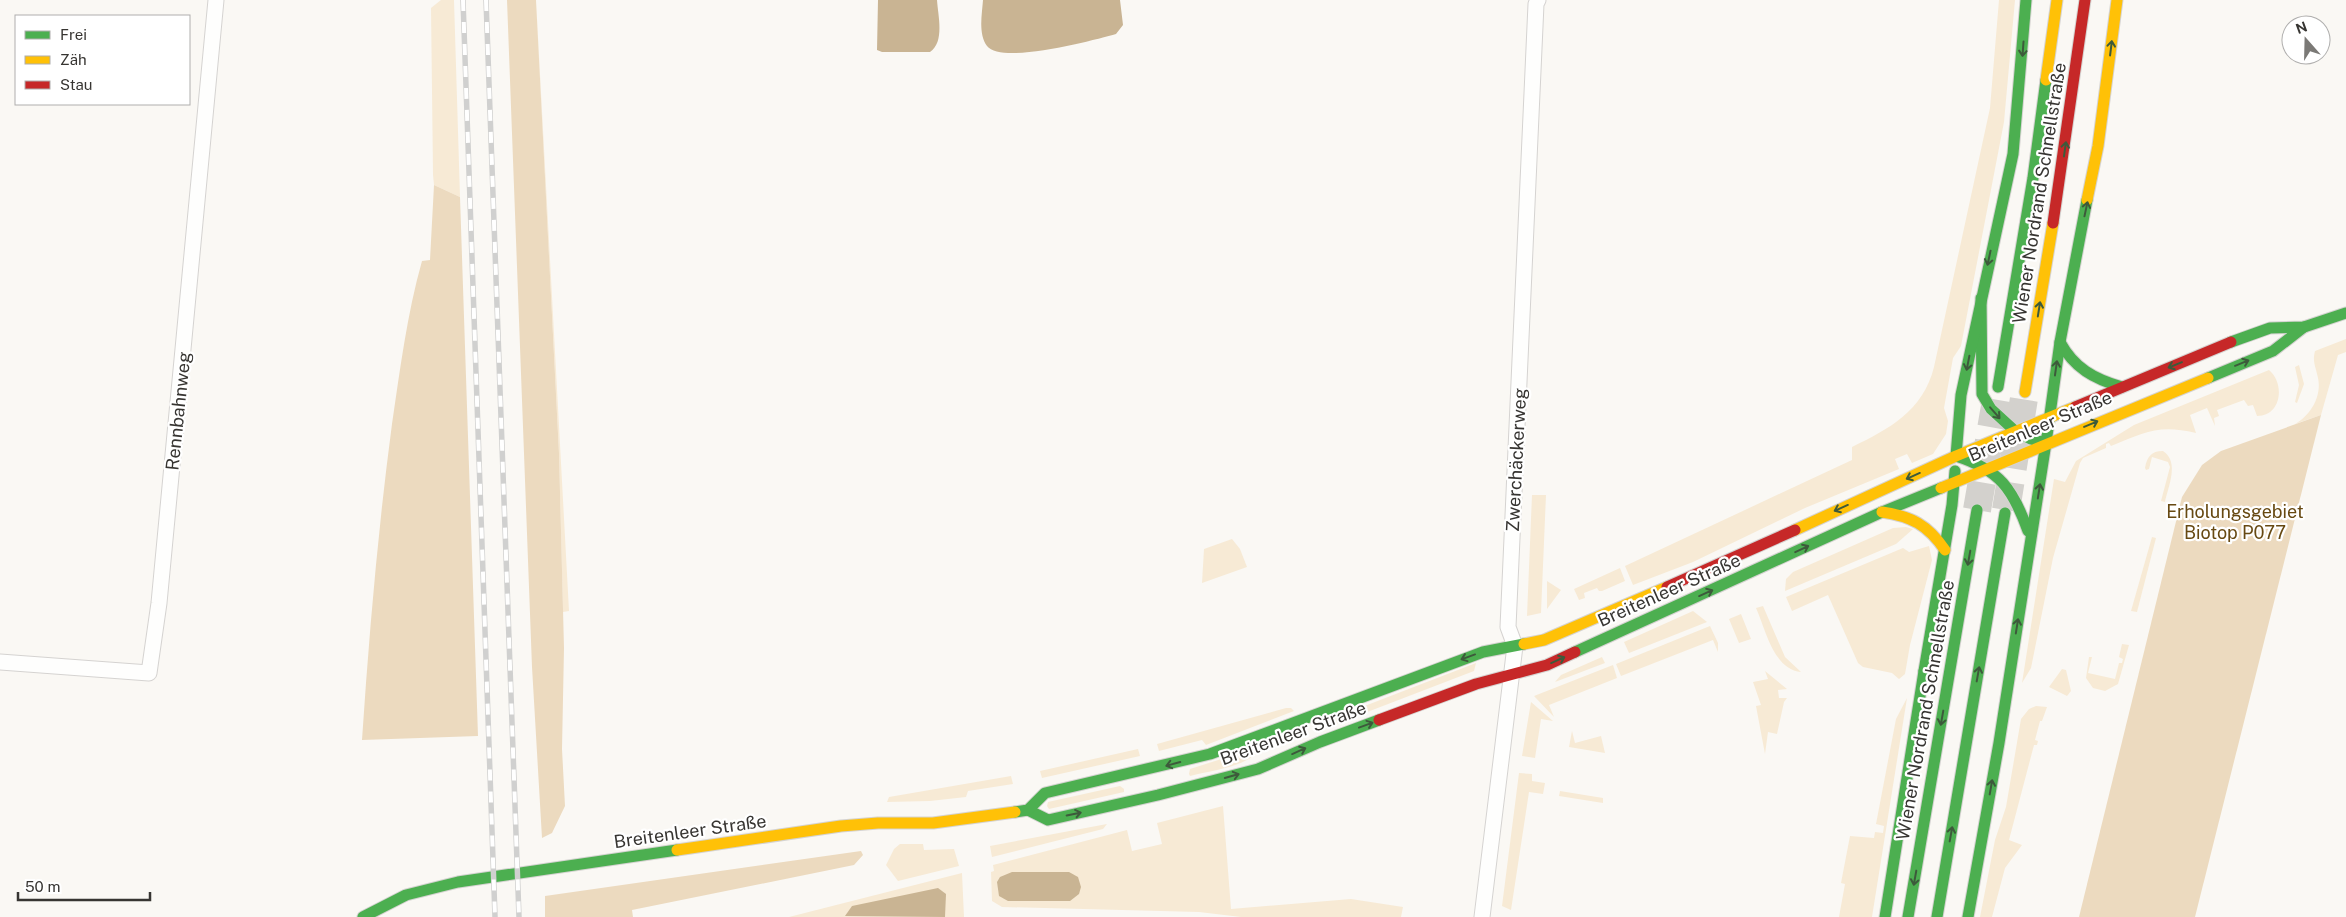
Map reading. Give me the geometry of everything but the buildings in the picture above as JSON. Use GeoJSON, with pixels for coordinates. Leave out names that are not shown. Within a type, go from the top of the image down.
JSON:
{"type":"FeatureCollection","features":[{"type":"Feature","properties":{"kind":"main road"},"geometry":{"type":"LineString","coordinates":[[1885,917],[1945,550],[1954,482],[1962,395],[2013,154],[2026,0]]}},
{"type":"Feature","properties":{"kind":"main road","name":"Wiener Nordrand Schnellstraße"},"geometry":{"type":"LineString","coordinates":[[1998,387],[2033,178],[2056,0]]}},
{"type":"Feature","properties":{"kind":"main road","name":"Wiener Nordrand Schnellstraße"},"geometry":{"type":"LineString","coordinates":[[2025,392],[2060,182],[2084,0]]}},
{"type":"Feature","properties":{"kind":"main road"},"geometry":{"type":"LineString","coordinates":[[1968,917],[1999,743],[2060,342],[2098,146],[2117,0]]}},
{"type":"Feature","properties":{"kind":"main road"},"geometry":{"type":"LineString","coordinates":[[1981,298],[1982,394],[1992,409],[2015,431],[2031,439],[2046,443]]}},
{"type":"Feature","properties":{"kind":"main road","name":"Breitenleer Straße"},"geometry":{"type":"LineString","coordinates":[[363,917],[383,905],[406,895],[458,882],[841,826],[969,820],[1028,810],[1045,793],[1107,780],[1210,754],[1483,652],[1544,640],[1677,584],[1956,456],[2122,386],[2252,333],[2270,328],[2304,327],[2346,313]]}},
{"type":"Feature","properties":{"kind":"main road","name":"Breitenleer Straße"},"geometry":{"type":"LineString","coordinates":[[1028,810],[1048,820],[1258,769],[1320,742],[1476,684],[1546,665],[1882,512],[2273,351],[2304,327]]}},
{"type":"Feature","properties":{"kind":"main road"},"geometry":{"type":"LineString","coordinates":[[2060,342],[2072,362],[2082,371],[2106,383],[2122,386]]}},
{"type":"Feature","properties":{"kind":"main road"},"geometry":{"type":"LineString","coordinates":[[1956,456],[1974,461],[2014,497],[2031,539]]}},
{"type":"Feature","properties":{"kind":"main road","name":"Wiener Nordrand Schnellstraße"},"geometry":{"type":"LineString","coordinates":[[1908,917],[1977,510]]}},
{"type":"Feature","properties":{"kind":"main road"},"geometry":{"type":"LineString","coordinates":[[1882,512],[1913,517],[1936,536],[1945,550]]}},
{"type":"Feature","properties":{"kind":"main road"},"geometry":{"type":"LineString","coordinates":[[1937,917],[2005,514]]}},
{"type":"Feature","properties":{"kind":"street","name":"Rennbahnweg"},"geometry":{"type":"LineString","coordinates":[[0,662],[149,673],[159,604],[216,0]]}},
{"type":"Feature","properties":{"kind":"street","name":"Zwerchäckerweg"},"geometry":{"type":"LineString","coordinates":[[1482,917],[1515,646],[1508,627],[1536,4],[1538,0]]}},
{"type":"Feature","properties":{"kind":"shaded area"},"geometry":{"type":"Polygon","coordinates":[[[441,0],[454,0],[460,197],[434,185],[433,175],[431,8],[441,0]]]}},
{"type":"Feature","properties":{"kind":"shaded area"},"geometry":{"type":"Polygon","coordinates":[[[536,0],[569,611],[563,612],[559,453],[536,0]]]}},
{"type":"Feature","properties":{"kind":"shaded area"},"geometry":{"type":"Polygon","coordinates":[[[878,0],[937,0],[939,35],[935,48],[930,52],[882,52],[877,50],[878,0]]]}},
{"type":"Feature","properties":{"kind":"shaded area"},"geometry":{"type":"Polygon","coordinates":[[[983,0],[1120,0],[1123,25],[1116,34],[1069,45],[1029,52],[1010,53],[996,51],[987,46],[982,36],[983,0]]]}},
{"type":"Feature","properties":{"kind":"shaded area"},"geometry":{"type":"Polygon","coordinates":[[[1999,0],[2015,0],[2004,122],[1961,346],[1953,358],[1944,408],[1948,421],[1946,434],[1933,454],[1912,463],[1907,454],[1895,459],[1899,469],[1805,508],[1693,562],[1633,585],[1625,566],[1852,460],[1852,447],[1879,433],[1903,417],[1922,396],[1934,367],[1990,108],[1999,0]]]}},
{"type":"Feature","properties":{"kind":"shaded area"},"geometry":{"type":"Polygon","coordinates":[[[2346,339],[2346,352],[2338,355],[2321,415],[2295,424],[2306,416],[2317,398],[2319,385],[2314,361],[2315,351],[2346,339]]]}},
{"type":"Feature","properties":{"kind":"shaded area"},"geometry":{"type":"Polygon","coordinates":[[[2299,365],[2304,384],[2297,403],[2295,402],[2299,385],[2295,367],[2299,365]]]}},
{"type":"Feature","properties":{"kind":"shaded area"},"geometry":{"type":"Polygon","coordinates":[[[2269,370],[2274,376],[2279,390],[2276,405],[2272,411],[2265,415],[2257,416],[2253,405],[2248,406],[2244,400],[2217,410],[2219,416],[2214,418],[2215,426],[2207,408],[2190,415],[2196,433],[2172,429],[2152,431],[2111,446],[2109,443],[2106,444],[2106,448],[2083,458],[2053,558],[2031,668],[2022,683],[2054,479],[2065,482],[2076,461],[2134,425],[2269,370]]]}},
{"type":"Feature","properties":{"kind":"shaded area"},"geometry":{"type":"Polygon","coordinates":[[[2163,451],[2168,456],[2172,468],[2165,502],[2161,501],[2170,467],[2168,462],[2152,457],[2149,469],[2146,470],[2145,468],[2150,455],[2163,451]]]}},
{"type":"Feature","properties":{"kind":"shaded area"},"geometry":{"type":"Polygon","coordinates":[[[1532,495],[1546,495],[1541,613],[1527,616],[1532,495]]]}},
{"type":"Feature","properties":{"kind":"shaded area"},"geometry":{"type":"Polygon","coordinates":[[[1906,527],[1913,529],[1896,544],[1785,591],[1786,579],[1793,572],[1893,528],[1906,527]]]}},
{"type":"Feature","properties":{"kind":"shaded area"},"geometry":{"type":"Polygon","coordinates":[[[2152,537],[2156,538],[2137,612],[2131,611],[2152,537]]]}},
{"type":"Feature","properties":{"kind":"shaded area"},"geometry":{"type":"Polygon","coordinates":[[[1232,539],[1240,549],[1247,567],[1202,583],[1204,549],[1232,539]]]}},
{"type":"Feature","properties":{"kind":"shaded area"},"geometry":{"type":"Polygon","coordinates":[[[1929,546],[1932,560],[1910,645],[1905,674],[1899,679],[1892,673],[1863,667],[1858,663],[1828,595],[1792,611],[1786,597],[1903,548],[1909,552],[1929,546]]]}},
{"type":"Feature","properties":{"kind":"shaded area"},"geometry":{"type":"Polygon","coordinates":[[[1620,568],[1625,581],[1602,591],[1599,591],[1597,588],[1584,593],[1585,598],[1579,600],[1574,589],[1620,568]]]}},
{"type":"Feature","properties":{"kind":"shaded area"},"geometry":{"type":"Polygon","coordinates":[[[1547,581],[1561,590],[1547,609],[1547,581]]]}},
{"type":"Feature","properties":{"kind":"shaded area"},"geometry":{"type":"Polygon","coordinates":[[[1763,606],[1785,657],[1801,672],[1791,669],[1777,656],[1767,637],[1756,608],[1763,606]]]}},
{"type":"Feature","properties":{"kind":"shaded area"},"geometry":{"type":"Polygon","coordinates":[[[1693,611],[1707,622],[1629,653],[1624,642],[1693,611]]]}},
{"type":"Feature","properties":{"kind":"shaded area"},"geometry":{"type":"Polygon","coordinates":[[[1741,614],[1751,639],[1739,643],[1729,619],[1741,614]]]}},
{"type":"Feature","properties":{"kind":"shaded area"},"geometry":{"type":"Polygon","coordinates":[[[1710,626],[1718,643],[1718,652],[1713,640],[1621,676],[1616,664],[1710,626]]]}},
{"type":"Feature","properties":{"kind":"shaded area"},"geometry":{"type":"Polygon","coordinates":[[[2122,644],[2129,645],[2118,684],[2105,691],[2093,688],[2086,678],[2089,657],[2092,657],[2088,673],[2115,679],[2119,663],[2122,663],[2123,659],[2119,657],[2122,644]]]}},
{"type":"Feature","properties":{"kind":"shaded area"},"geometry":{"type":"Polygon","coordinates":[[[1602,657],[1605,663],[1555,682],[1561,675],[1602,657]]]}},
{"type":"Feature","properties":{"kind":"shaded area"},"geometry":{"type":"Polygon","coordinates":[[[1476,663],[1474,671],[1336,724],[1331,722],[1331,719],[1476,663]]]}},
{"type":"Feature","properties":{"kind":"shaded area"},"geometry":{"type":"Polygon","coordinates":[[[1613,665],[1617,678],[1549,705],[1554,717],[1534,696],[1613,665]]]}},
{"type":"Feature","properties":{"kind":"shaded area"},"geometry":{"type":"Polygon","coordinates":[[[2062,669],[2066,670],[2071,691],[2067,696],[2049,687],[2062,669]]]}},
{"type":"Feature","properties":{"kind":"shaded area"},"geometry":{"type":"Polygon","coordinates":[[[1765,671],[1787,689],[1778,690],[1779,698],[1787,698],[1784,702],[1777,734],[1768,732],[1765,754],[1756,706],[1761,705],[1753,682],[1768,679],[1765,671]]]}},
{"type":"Feature","properties":{"kind":"shaded area"},"geometry":{"type":"Polygon","coordinates":[[[1907,698],[1872,917],[1839,917],[1845,884],[1841,883],[1850,836],[1874,838],[1875,832],[1883,833],[1884,826],[1876,824],[1896,719],[1907,698]]]}},
{"type":"Feature","properties":{"kind":"shaded area"},"geometry":{"type":"Polygon","coordinates":[[[1531,702],[1553,721],[1541,719],[1535,758],[1522,756],[1531,702]]]}},
{"type":"Feature","properties":{"kind":"shaded area"},"geometry":{"type":"Polygon","coordinates":[[[2036,706],[2047,707],[2042,721],[2040,721],[2035,740],[2038,741],[2037,745],[2034,745],[2009,840],[2022,845],[2005,868],[1992,917],[1980,917],[1995,840],[2006,807],[2021,719],[2029,709],[2036,706]]]}},
{"type":"Feature","properties":{"kind":"shaded area"},"geometry":{"type":"Polygon","coordinates":[[[1291,708],[1294,711],[1206,745],[1202,740],[1159,751],[1157,744],[1291,708]]]}},
{"type":"Feature","properties":{"kind":"shaded area"},"geometry":{"type":"Polygon","coordinates":[[[1572,731],[1575,743],[1601,736],[1605,753],[1569,747],[1572,731]]]}},
{"type":"Feature","properties":{"kind":"shaded area"},"geometry":{"type":"Polygon","coordinates":[[[1259,747],[1260,750],[1253,756],[1237,765],[1190,776],[1189,774],[1190,769],[1259,747]]]}},
{"type":"Feature","properties":{"kind":"shaded area"},"geometry":{"type":"Polygon","coordinates":[[[1138,749],[1140,756],[1042,778],[1040,771],[1138,749]]]}},
{"type":"Feature","properties":{"kind":"shaded area"},"geometry":{"type":"Polygon","coordinates":[[[1519,773],[1532,774],[1532,781],[1545,783],[1543,794],[1529,792],[1511,910],[1502,906],[1519,773]]]}},
{"type":"Feature","properties":{"kind":"shaded area"},"geometry":{"type":"Polygon","coordinates":[[[1011,776],[1013,784],[968,791],[966,797],[930,801],[887,802],[889,797],[1011,776]]]}},
{"type":"Feature","properties":{"kind":"shaded area"},"geometry":{"type":"Polygon","coordinates":[[[1120,786],[1124,789],[1124,792],[1049,809],[1047,806],[1048,802],[1120,786]]]}},
{"type":"Feature","properties":{"kind":"shaded area"},"geometry":{"type":"Polygon","coordinates":[[[1560,791],[1603,798],[1603,803],[1559,796],[1560,791]]]}},
{"type":"Feature","properties":{"kind":"shaded area"},"geometry":{"type":"Polygon","coordinates":[[[1223,806],[1231,909],[1351,899],[1403,907],[1401,917],[1241,917],[1199,912],[1002,907],[992,901],[991,872],[994,871],[993,865],[1127,830],[1132,851],[1162,844],[1157,823],[1223,806]]]}},
{"type":"Feature","properties":{"kind":"shaded area"},"geometry":{"type":"Polygon","coordinates":[[[1107,824],[1103,829],[992,857],[990,846],[1107,824]]]}},
{"type":"Feature","properties":{"kind":"shaded area"},"geometry":{"type":"Polygon","coordinates":[[[900,844],[923,844],[924,850],[954,849],[959,866],[898,881],[886,865],[894,849],[900,844]]]}},
{"type":"Feature","properties":{"kind":"shaded area"},"geometry":{"type":"Polygon","coordinates":[[[1012,872],[1069,872],[1078,877],[1081,887],[1079,894],[1070,901],[1008,901],[999,896],[997,882],[1000,877],[1012,872]]]}},
{"type":"Feature","properties":{"kind":"shaded area"},"geometry":{"type":"Polygon","coordinates":[[[962,873],[964,917],[789,917],[962,873]]]}},
{"type":"Feature","properties":{"kind":"shaded area"},"geometry":{"type":"Polygon","coordinates":[[[938,888],[946,894],[945,917],[845,916],[852,906],[938,888]]]}},
{"type":"Feature","properties":{"kind":"green space"},"geometry":{"type":"Polygon","coordinates":[[[507,0],[536,0],[559,453],[564,648],[562,749],[565,806],[552,833],[542,838],[532,667],[507,0]]]}},
{"type":"Feature","properties":{"kind":"green space"},"geometry":{"type":"Polygon","coordinates":[[[434,185],[460,197],[478,736],[362,740],[374,582],[392,424],[412,301],[422,261],[430,260],[434,185]]]}},
{"type":"Feature","properties":{"kind":"green space","name":"Erholungsgebiet Biotop P077"},"geometry":{"type":"Polygon","coordinates":[[[2321,415],[2195,917],[2079,917],[2182,497],[2202,465],[2221,451],[2321,415]]]}},
{"type":"Feature","properties":{"kind":"green space"},"geometry":{"type":"Polygon","coordinates":[[[861,851],[863,855],[854,865],[632,910],[633,917],[545,917],[545,896],[861,851]]]}},
{"type":"Feature","properties":{"kind":"tunnel"},"geometry":{"type":"LineString","coordinates":[[1977,510],[1998,389]]}},
{"type":"Feature","properties":{"kind":"tunnel"},"geometry":{"type":"LineString","coordinates":[[2006,510],[2025,392]]}},
{"type":"Feature","properties":{"kind":"railway"},"geometry":{"type":"LineString","coordinates":[[463,0],[495,917]]}},
{"type":"Feature","properties":{"kind":"railway"},"geometry":{"type":"LineString","coordinates":[[486,0],[519,917]]}},
{"type":"Feature","properties":{"kind":"traffic: fast"},"geometry":{"type":"LineString","coordinates":[[1956,456],[1961,395],[2013,154],[2026,0]]}},
{"type":"Feature","properties":{"kind":"traffic: fast"},"geometry":{"type":"LineString","coordinates":[[1998,387],[2033,178],[2046,80]]}},
{"type":"Feature","properties":{"kind":"traffic: fast"},"geometry":{"type":"LineString","coordinates":[[1981,298],[1982,394],[1991,409],[2015,431],[2031,439],[2046,443],[2060,342],[2087,200]]}},
{"type":"Feature","properties":{"kind":"traffic: fast"},"geometry":{"type":"LineString","coordinates":[[2231,342],[2270,328],[2304,327],[2346,313]]}},
{"type":"Feature","properties":{"kind":"traffic: fast"},"geometry":{"type":"LineString","coordinates":[[2208,378],[2273,351],[2304,327]]}},
{"type":"Feature","properties":{"kind":"traffic: fast"},"geometry":{"type":"LineString","coordinates":[[2060,342],[2078,366],[2102,380],[2122,387]]}},
{"type":"Feature","properties":{"kind":"traffic: fast"},"geometry":{"type":"LineString","coordinates":[[1968,917],[1999,743],[2046,443]]}},
{"type":"Feature","properties":{"kind":"traffic: fast"},"geometry":{"type":"LineString","coordinates":[[1956,456],[1984,468],[2003,483],[2017,504],[2028,531]]}},
{"type":"Feature","properties":{"kind":"traffic: fast"},"geometry":{"type":"LineString","coordinates":[[1924,671],[1952,505],[1955,471]]}},
{"type":"Feature","properties":{"kind":"traffic: fast"},"geometry":{"type":"LineString","coordinates":[[1575,652],[1882,512],[1941,488]]}},
{"type":"Feature","properties":{"kind":"traffic: fast"},"geometry":{"type":"LineString","coordinates":[[1908,917],[1977,510]]}},
{"type":"Feature","properties":{"kind":"traffic: fast"},"geometry":{"type":"LineString","coordinates":[[1937,917],[2005,513]]}},
{"type":"Feature","properties":{"kind":"traffic: fast"},"geometry":{"type":"LineString","coordinates":[[1015,812],[1028,810],[1045,793],[1210,754],[1483,652],[1524,644]]}},
{"type":"Feature","properties":{"kind":"traffic: fast"},"geometry":{"type":"LineString","coordinates":[[1885,917],[1924,671]]}},
{"type":"Feature","properties":{"kind":"traffic: fast"},"geometry":{"type":"LineString","coordinates":[[1028,810],[1048,820],[1158,795],[1258,769],[1320,742],[1379,720]]}},
{"type":"Feature","properties":{"kind":"traffic: fast"},"geometry":{"type":"LineString","coordinates":[[363,917],[406,895],[458,882],[677,850]]}},
{"type":"Feature","properties":{"kind":"traffic: slow"},"geometry":{"type":"LineString","coordinates":[[2046,80],[2057,0]]}},
{"type":"Feature","properties":{"kind":"traffic: slow"},"geometry":{"type":"LineString","coordinates":[[2087,200],[2098,146],[2117,0]]}},
{"type":"Feature","properties":{"kind":"traffic: slow"},"geometry":{"type":"LineString","coordinates":[[2025,392],[2053,223]]}},
{"type":"Feature","properties":{"kind":"traffic: slow"},"geometry":{"type":"LineString","coordinates":[[1941,488],[2208,378]]}},
{"type":"Feature","properties":{"kind":"traffic: slow"},"geometry":{"type":"LineString","coordinates":[[1795,530],[1956,456],[2075,407]]}},
{"type":"Feature","properties":{"kind":"traffic: slow"},"geometry":{"type":"LineString","coordinates":[[1882,512],[1902,516],[1918,523],[1932,534],[1945,550]]}},
{"type":"Feature","properties":{"kind":"traffic: slow"},"geometry":{"type":"LineString","coordinates":[[1524,644],[1544,640],[1667,587]]}},
{"type":"Feature","properties":{"kind":"traffic: slow"},"geometry":{"type":"LineString","coordinates":[[677,850],[841,826],[878,823],[933,823],[1015,812]]}},
{"type":"Feature","properties":{"kind":"traffic: jam"},"geometry":{"type":"LineString","coordinates":[[2053,223],[2085,0]]}},
{"type":"Feature","properties":{"kind":"traffic: jam"},"geometry":{"type":"LineString","coordinates":[[2075,407],[2231,342]]}},
{"type":"Feature","properties":{"kind":"traffic: jam"},"geometry":{"type":"LineString","coordinates":[[1667,587],[1795,530]]}},
{"type":"Feature","properties":{"kind":"traffic: jam"},"geometry":{"type":"LineString","coordinates":[[1379,720],[1476,684],[1547,665],[1575,652]]}}]}
